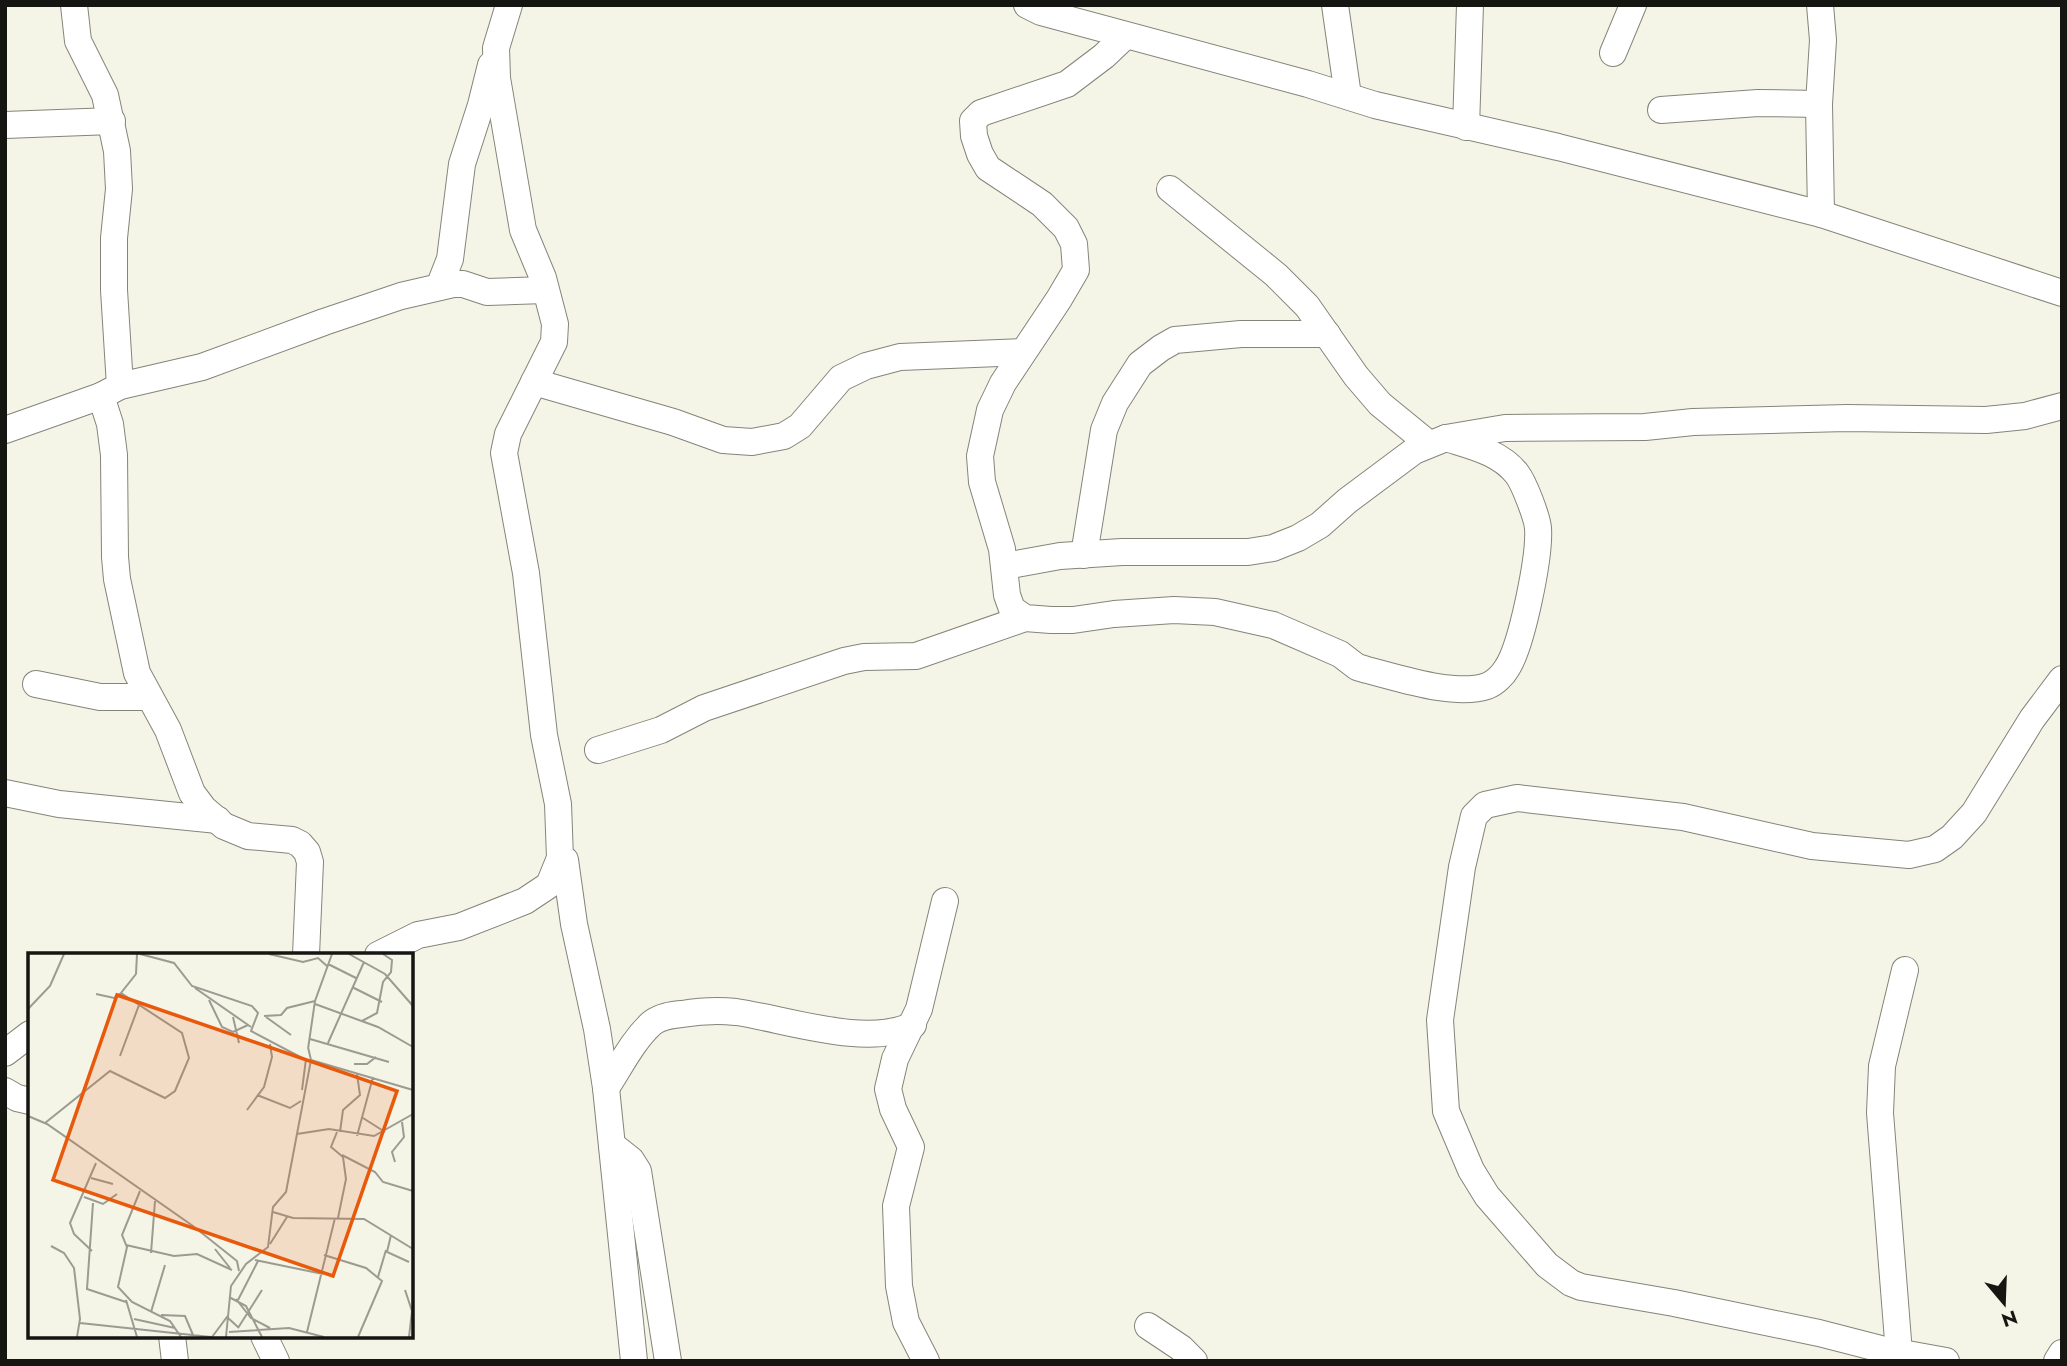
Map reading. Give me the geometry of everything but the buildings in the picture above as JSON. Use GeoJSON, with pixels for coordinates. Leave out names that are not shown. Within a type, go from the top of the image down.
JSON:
{"type":"FeatureCollection","features":[{"type":"Feature","properties":{"kind":"street"},"geometry":{"type":"LineString","coordinates":[[74,5],[78,41],[105,94],[117,151],[110,424],[114,455],[117,579],[126,610],[134,663],[168,730],[192,793],[204,808],[223,825],[248,836],[292,840],[307,852],[310,862],[306,953]]}},
{"type":"Feature","properties":{"kind":"street"},"geometry":{"type":"LineString","coordinates":[[439,287],[450,259],[462,164],[509,5]]}},
{"type":"Feature","properties":{"kind":"street"},"geometry":{"type":"LineString","coordinates":[[1027,5],[1041,12],[1308,83],[1375,105],[1558,147],[1821,214],[2062,293]]}},
{"type":"Feature","properties":{"kind":"street"},"geometry":{"type":"LineString","coordinates":[[1335,5],[1348,96]]}},
{"type":"Feature","properties":{"kind":"street"},"geometry":{"type":"LineString","coordinates":[[1466,127],[1470,5]]}},
{"type":"Feature","properties":{"kind":"street"},"geometry":{"type":"LineString","coordinates":[[1613,52],[1633,5]]}},
{"type":"Feature","properties":{"kind":"street"},"geometry":{"type":"LineString","coordinates":[[1820,5],[1823,40],[1819,104],[1821,214]]}},
{"type":"Feature","properties":{"kind":"street"},"geometry":{"type":"LineString","coordinates":[[1025,618],[1012,609],[1008,601],[1005,566],[982,482],[981,456],[990,410],[1003,383],[1076,270],[1074,244],[1066,228],[1042,204],[988,168],[974,136],[973,121],[981,113],[1067,84],[1125,36]]}},
{"type":"Feature","properties":{"kind":"street"},"geometry":{"type":"LineString","coordinates":[[382,953],[418,935],[459,927],[525,901],[549,886],[560,858],[558,804],[544,735],[526,573],[504,453],[508,434],[554,342],[555,324],[544,278],[523,230],[497,78],[496,48]]}},
{"type":"Feature","properties":{"kind":"street"},"geometry":{"type":"LineString","coordinates":[[1661,110],[1758,103],[1819,104]]}},
{"type":"Feature","properties":{"kind":"street"},"geometry":{"type":"LineString","coordinates":[[5,125],[112,121]]}},
{"type":"Feature","properties":{"kind":"street"},"geometry":{"type":"LineString","coordinates":[[598,750],[661,730],[704,708],[844,661],[864,657],[916,656],[1025,618],[1073,620],[1174,610],[1215,612],[1273,625],[1339,654],[1357,667],[1440,688],[1478,688],[1489,685],[1507,668],[1520,634],[1536,562],[1538,526],[1516,472],[1488,451],[1438,441],[1380,404],[1356,376],[1307,306],[1276,275],[1170,189]]}},
{"type":"Feature","properties":{"kind":"street"},"geometry":{"type":"LineString","coordinates":[[5,430],[111,391],[202,367],[361,309],[439,287],[463,284],[487,292],[506,293],[545,290]]}},
{"type":"Feature","properties":{"kind":"street"},"geometry":{"type":"LineString","coordinates":[[1084,555],[1104,430],[1115,403],[1140,364],[1175,340],[1241,334],[1327,334]]}},
{"type":"Feature","properties":{"kind":"street"},"geometry":{"type":"LineString","coordinates":[[534,382],[673,422],[723,440],[752,442],[784,436],[800,426],[842,378],[866,366],[900,357],[1023,352]]}},
{"type":"Feature","properties":{"kind":"street"},"geometry":{"type":"LineString","coordinates":[[1005,566],[1060,556],[1122,552],[1236,552],[1273,548],[1320,526],[1414,451],[1438,441],[1506,428],[1645,427],[1693,422],[1847,418],[1986,420],[2025,416],[2062,406]]}},
{"type":"Feature","properties":{"kind":"street"},"geometry":{"type":"LineString","coordinates":[[1945,1361],[1740,1317],[1581,1287],[1547,1265],[1487,1196],[1471,1170],[1446,1111],[1440,1020],[1462,867],[1474,816],[1485,805],[1517,798],[1627,808],[1683,817],[1812,846],[1909,855],[1935,849],[1952,837],[1974,813],[2032,719],[2062,679]]}},
{"type":"Feature","properties":{"kind":"street"},"geometry":{"type":"LineString","coordinates":[[36,684],[100,697],[149,697]]}},
{"type":"Feature","properties":{"kind":"street"},"geometry":{"type":"LineString","coordinates":[[5,793],[59,804],[218,820]]}},
{"type":"Feature","properties":{"kind":"street"},"geometry":{"type":"LineString","coordinates":[[560,858],[565,860],[574,924],[597,1029],[606,1088],[634,1361]]}},
{"type":"Feature","properties":{"kind":"street"},"geometry":{"type":"LineString","coordinates":[[926,1361],[914,1340],[901,1306],[896,1206],[911,1147],[892,1110],[888,1089],[895,1059],[913,1025],[924,990],[945,901]]}},
{"type":"Feature","properties":{"kind":"street"},"geometry":{"type":"LineString","coordinates":[[1899,1353],[1880,1113],[1882,1066],[1905,970]]}},
{"type":"Feature","properties":{"kind":"street"},"geometry":{"type":"LineString","coordinates":[[606,1088],[637,1041],[653,1022],[665,1016],[728,1011],[830,1030],[877,1033],[893,1033],[913,1025]]}},
{"type":"Feature","properties":{"kind":"street"},"geometry":{"type":"LineString","coordinates":[[5,1053],[28,1036]]}},
{"type":"Feature","properties":{"kind":"street"},"geometry":{"type":"LineString","coordinates":[[5,1091],[28,1101]]}},
{"type":"Feature","properties":{"kind":"street"},"geometry":{"type":"LineString","coordinates":[[612,1145],[631,1160],[638,1171],[668,1361]]}},
{"type":"Feature","properties":{"kind":"street"},"geometry":{"type":"LineString","coordinates":[[1148,1325],[1195,1361]]}},
{"type":"Feature","properties":{"kind":"street"},"geometry":{"type":"LineString","coordinates":[[172,1338],[175,1361]]}},
{"type":"Feature","properties":{"kind":"street"},"geometry":{"type":"LineString","coordinates":[[265,1338],[276,1361]]}},
{"type":"Feature","properties":{"kind":"street"},"geometry":{"type":"LineString","coordinates":[[2057,1361],[2062,1353]]}}]}
